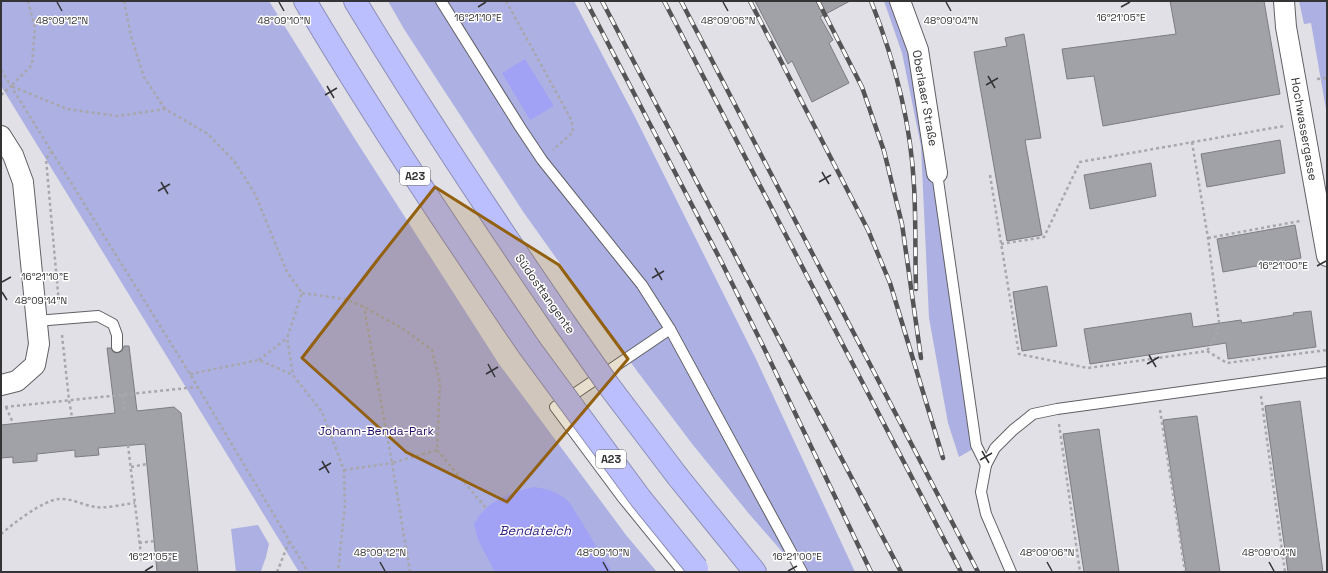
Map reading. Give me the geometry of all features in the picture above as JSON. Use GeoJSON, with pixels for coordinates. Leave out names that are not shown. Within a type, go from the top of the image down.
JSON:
{"type":"FeatureCollection","features":[{"type":"Feature","properties":{"kind":"highway","name":"A23"},"geometry":{"type":"LineString","coordinates":[[305,1],[397,149],[469,260],[529,347],[641,499],[700,572]]}},
{"type":"Feature","properties":{"kind":"highway","name":"Südosttangente"},"geometry":{"type":"LineString","coordinates":[[355,1],[427,118],[504,236],[564,322],[609,386],[673,471],[755,572]]}},
{"type":"Feature","properties":{"kind":"street","name":"Oberlaaer Straße"},"geometry":{"type":"LineString","coordinates":[[900,1],[918,50],[937,173]]}},
{"type":"Feature","properties":{"kind":"street","name":"Hochwassergasse"},"geometry":{"type":"LineString","coordinates":[[1284,1],[1286,27],[1327,256]]}},
{"type":"Feature","properties":{"kind":"street"},"geometry":{"type":"LineString","coordinates":[[1,136],[13,155],[23,182],[39,344],[35,365],[17,381],[1,385]]}},
{"type":"Feature","properties":{"kind":"lane"},"geometry":{"type":"LineString","coordinates":[[441,1],[542,160],[642,285],[670,329],[802,572]]}},
{"type":"Feature","properties":{"kind":"lane"},"geometry":{"type":"LineString","coordinates":[[937,173],[976,445],[986,465]]}},
{"type":"Feature","properties":{"kind":"lane"},"geometry":{"type":"LineString","coordinates":[[36,321],[98,316],[113,324],[117,335],[117,347]]}},
{"type":"Feature","properties":{"kind":"lane"},"geometry":{"type":"LineString","coordinates":[[670,329],[555,407],[622,497],[683,572]]}},
{"type":"Feature","properties":{"kind":"lane"},"geometry":{"type":"LineString","coordinates":[[1011,572],[986,514],[982,492],[986,465],[995,448],[1013,430],[1033,414],[1057,409],[1327,372]]}},
{"type":"Feature","properties":{"kind":"path"},"geometry":{"type":"LineString","coordinates":[[1,95],[32,65],[36,28],[28,1]]}},
{"type":"Feature","properties":{"kind":"path"},"geometry":{"type":"LineString","coordinates":[[124,1],[131,36],[144,78],[165,109],[208,134],[234,161],[255,194],[287,272],[302,293],[345,299],[364,307],[405,330],[432,350],[440,383],[437,450],[486,508]]}},
{"type":"Feature","properties":{"kind":"path"},"geometry":{"type":"LineString","coordinates":[[506,1],[572,121],[573,132],[542,160]]}},
{"type":"Feature","properties":{"kind":"path"},"geometry":{"type":"LineString","coordinates":[[1,70],[190,374],[308,572]]}},
{"type":"Feature","properties":{"kind":"path"},"geometry":{"type":"LineString","coordinates":[[1317,79],[1327,78]]}},
{"type":"Feature","properties":{"kind":"path"},"geometry":{"type":"LineString","coordinates":[[11,86],[67,109],[118,116],[165,109]]}},
{"type":"Feature","properties":{"kind":"path"},"geometry":{"type":"LineString","coordinates":[[1001,244],[1044,237],[1080,162],[1303,123]]}},
{"type":"Feature","properties":{"kind":"path"},"geometry":{"type":"LineString","coordinates":[[1192,142],[1208,238],[1219,322],[1216,336],[1207,351]]}},
{"type":"Feature","properties":{"kind":"path"},"geometry":{"type":"LineString","coordinates":[[52,151],[46,159],[60,318],[72,417]]}},
{"type":"Feature","properties":{"kind":"path"},"geometry":{"type":"LineString","coordinates":[[990,175],[1019,354],[1088,368],[1207,351],[1227,363],[1327,350]]}},
{"type":"Feature","properties":{"kind":"path"},"geometry":{"type":"LineString","coordinates":[[1208,238],[1320,218]]}},
{"type":"Feature","properties":{"kind":"path"},"geometry":{"type":"LineString","coordinates":[[293,375],[287,338],[302,293]]}},
{"type":"Feature","properties":{"kind":"path"},"geometry":{"type":"LineString","coordinates":[[364,307],[410,572]]}},
{"type":"Feature","properties":{"kind":"path"},"geometry":{"type":"LineString","coordinates":[[190,374],[259,360],[287,338]]}},
{"type":"Feature","properties":{"kind":"path"},"geometry":{"type":"LineString","coordinates":[[259,360],[293,375],[322,412],[344,470],[345,504],[338,572]]}},
{"type":"Feature","properties":{"kind":"path"},"geometry":{"type":"LineString","coordinates":[[1259,382],[1285,572]]}},
{"type":"Feature","properties":{"kind":"path"},"geometry":{"type":"LineString","coordinates":[[1,407],[197,387]]}},
{"type":"Feature","properties":{"kind":"path"},"geometry":{"type":"LineString","coordinates":[[122,394],[124,412]]}},
{"type":"Feature","properties":{"kind":"path"},"geometry":{"type":"LineString","coordinates":[[1158,396],[1185,572]]}},
{"type":"Feature","properties":{"kind":"path"},"geometry":{"type":"LineString","coordinates":[[6,407],[13,423]]}},
{"type":"Feature","properties":{"kind":"path"},"geometry":{"type":"LineString","coordinates":[[1057,409],[1080,572]]}},
{"type":"Feature","properties":{"kind":"path"},"geometry":{"type":"LineString","coordinates":[[128,445],[142,563]]}},
{"type":"Feature","properties":{"kind":"path"},"geometry":{"type":"LineString","coordinates":[[344,470],[392,463],[437,450]]}},
{"type":"Feature","properties":{"kind":"path"},"geometry":{"type":"LineString","coordinates":[[131,467],[147,464]]}},
{"type":"Feature","properties":{"kind":"path"},"geometry":{"type":"LineString","coordinates":[[1,534],[49,501],[59,499],[73,501],[96,508],[135,503]]}},
{"type":"Feature","properties":{"kind":"path"},"geometry":{"type":"LineString","coordinates":[[139,543],[154,541]]}},
{"type":"Feature","properties":{"kind":"path"},"geometry":{"type":"LineString","coordinates":[[277,572],[290,542]]}},
{"type":"Feature","properties":{"kind":"highlighted area"},"geometry":{"type":"Polygon","coordinates":[[[435,187],[559,265],[628,359],[507,502],[406,452],[302,358],[435,187]]]}},
{"type":"Feature","properties":{"kind":"green space","name":"Johann-Benda-Park"},"geometry":{"type":"Polygon","coordinates":[[[1,1],[269,1],[353,136],[499,364],[626,535],[657,572],[299,572],[1,86],[1,1]]]}},
{"type":"Feature","properties":{"kind":"green space"},"geometry":{"type":"Polygon","coordinates":[[[388,1],[574,1],[634,115],[756,359],[855,572],[800,572],[750,515],[693,445],[637,371],[524,213],[404,29],[388,1]]]}},
{"type":"Feature","properties":{"kind":"green space"},"geometry":{"type":"Polygon","coordinates":[[[884,1],[895,1],[912,50],[933,168],[973,449],[959,457],[948,423],[929,318],[921,146],[902,53],[884,1]]]}},
{"type":"Feature","properties":{"kind":"green space"},"geometry":{"type":"Polygon","coordinates":[[[1299,1],[1327,1],[1327,115],[1311,23],[1304,24],[1299,1]]]}},
{"type":"Feature","properties":{"kind":"green space"},"geometry":{"type":"Polygon","coordinates":[[[258,525],[269,544],[261,571],[236,572],[231,529],[258,525]]]}},
{"type":"Feature","properties":{"kind":"water"},"geometry":{"type":"Polygon","coordinates":[[[525,59],[554,106],[530,120],[502,73],[525,59]]]}},
{"type":"Feature","properties":{"kind":"water","name":"Bendateich"},"geometry":{"type":"Polygon","coordinates":[[[533,487],[553,492],[562,496],[570,503],[612,572],[495,572],[478,540],[474,524],[485,509],[499,499],[515,492],[533,487]]]}},
{"type":"Feature","properties":{"kind":"building"},"geometry":{"type":"Polygon","coordinates":[[[755,1],[850,1],[820,17],[833,40],[829,43],[849,83],[812,102],[792,61],[788,64],[755,1]]]}},
{"type":"Feature","properties":{"kind":"building"},"geometry":{"type":"Polygon","coordinates":[[[1170,1],[1264,1],[1280,94],[1103,126],[1094,76],[1067,79],[1062,49],[1176,34],[1170,1]]]}},
{"type":"Feature","properties":{"kind":"building"},"geometry":{"type":"Polygon","coordinates":[[[1024,34],[1041,138],[1025,140],[1042,235],[1007,241],[974,52],[1007,46],[1005,38],[1024,34]]]}},
{"type":"Feature","properties":{"kind":"building"},"geometry":{"type":"Polygon","coordinates":[[[1280,140],[1285,173],[1207,187],[1201,154],[1280,140]]]}},
{"type":"Feature","properties":{"kind":"building"},"geometry":{"type":"Polygon","coordinates":[[[1151,163],[1156,196],[1090,209],[1084,175],[1151,163]]]}},
{"type":"Feature","properties":{"kind":"building"},"geometry":{"type":"Polygon","coordinates":[[[1295,225],[1301,258],[1223,272],[1217,239],[1295,225]]]}},
{"type":"Feature","properties":{"kind":"building"},"geometry":{"type":"Polygon","coordinates":[[[1047,286],[1057,346],[1022,351],[1013,292],[1047,286]]]}},
{"type":"Feature","properties":{"kind":"building"},"geometry":{"type":"Polygon","coordinates":[[[1311,311],[1316,347],[1228,359],[1226,343],[1090,364],[1084,329],[1191,313],[1193,327],[1241,320],[1242,323],[1311,311]]]}},
{"type":"Feature","properties":{"kind":"building"},"geometry":{"type":"Polygon","coordinates":[[[124,346],[129,346],[137,411],[174,407],[181,413],[198,572],[157,572],[145,444],[98,448],[99,455],[75,457],[75,450],[37,454],[37,461],[13,463],[13,457],[1,458],[1,425],[115,413],[107,348],[111,348],[113,352],[117,353],[122,351],[124,346]]]}},
{"type":"Feature","properties":{"kind":"building"},"geometry":{"type":"Polygon","coordinates":[[[1300,401],[1323,572],[1288,572],[1265,406],[1300,401]]]}},
{"type":"Feature","properties":{"kind":"building"},"geometry":{"type":"Polygon","coordinates":[[[1197,416],[1220,572],[1186,572],[1163,420],[1197,416]]]}},
{"type":"Feature","properties":{"kind":"building"},"geometry":{"type":"Polygon","coordinates":[[[1099,429],[1119,572],[1084,572],[1063,434],[1099,429]]]}},
{"type":"Feature","properties":{"kind":"railway"},"geometry":{"type":"LineString","coordinates":[[586,1],[721,261],[871,572]]}},
{"type":"Feature","properties":{"kind":"railway"},"geometry":{"type":"LineString","coordinates":[[602,1],[901,572]]}},
{"type":"Feature","properties":{"kind":"railway"},"geometry":{"type":"LineString","coordinates":[[664,1],[961,572]]}},
{"type":"Feature","properties":{"kind":"railway"},"geometry":{"type":"LineString","coordinates":[[681,1],[978,572]]}},
{"type":"Feature","properties":{"kind":"railway"},"geometry":{"type":"LineString","coordinates":[[750,1],[868,230],[890,283],[943,458]]}},
{"type":"Feature","properties":{"kind":"railway"},"geometry":{"type":"LineString","coordinates":[[818,1],[862,87],[884,151],[902,224],[921,358]]}},
{"type":"Feature","properties":{"kind":"railway"},"geometry":{"type":"LineString","coordinates":[[871,1],[894,68],[909,139],[915,199],[916,289]]}}]}
